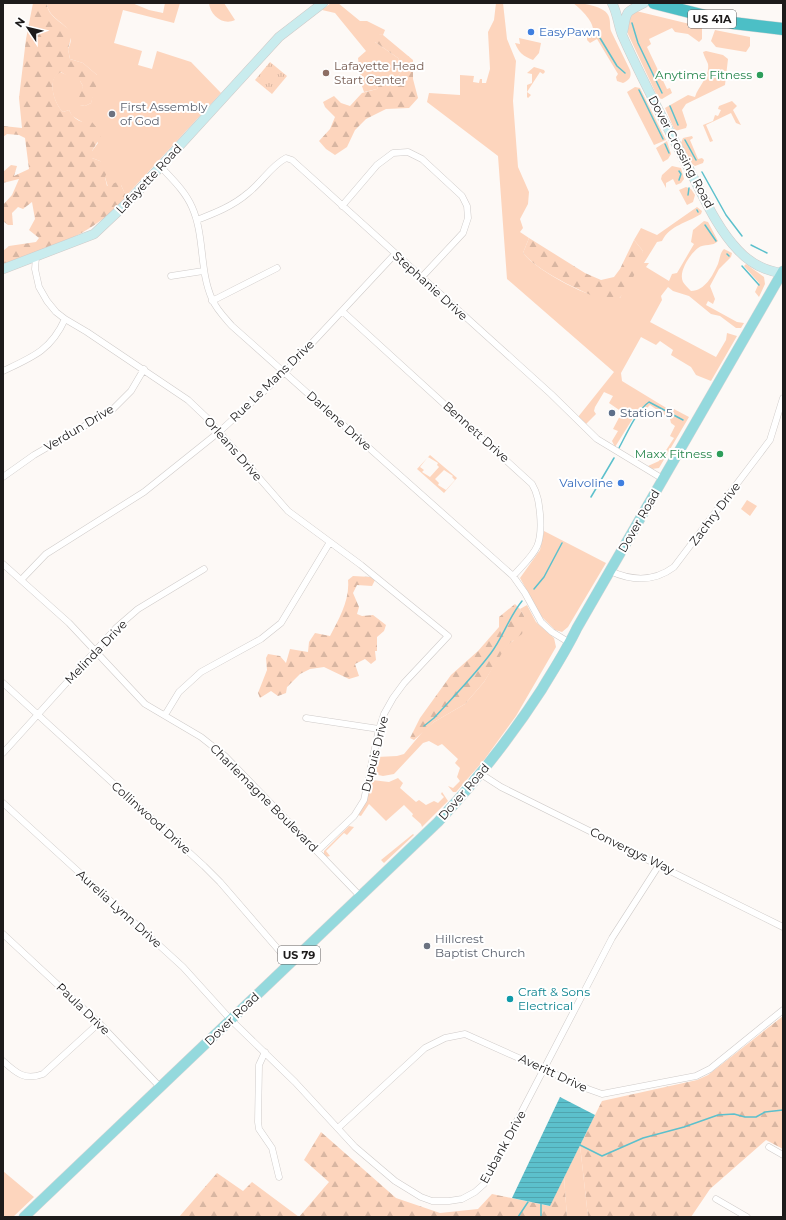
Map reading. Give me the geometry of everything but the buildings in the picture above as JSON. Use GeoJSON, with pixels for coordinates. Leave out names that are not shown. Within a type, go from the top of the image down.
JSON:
{"type":"FeatureCollection","features":[{"type":"Feature","properties":{"kind":"highway","name":"US 41A"},"geometry":{"type":"LineString","coordinates":[[654,3],[733,23],[783,29]]}},
{"type":"Feature","properties":{"kind":"main road","name":"Lafayette Road"},"geometry":{"type":"LineString","coordinates":[[3,269],[94,234],[113,217],[279,37],[323,3]]}},
{"type":"Feature","properties":{"kind":"main road","name":"Dover Crossing Road"},"geometry":{"type":"LineString","coordinates":[[612,3],[617,12],[618,27],[622,36],[672,138],[717,223],[728,239],[739,251],[768,272],[783,273]]}},
{"type":"Feature","properties":{"kind":"main road"},"geometry":{"type":"LineString","coordinates":[[622,36],[626,15],[629,10],[644,3]]}},
{"type":"Feature","properties":{"kind":"main road","name":"Dover Road"},"geometry":{"type":"LineString","coordinates":[[24,1217],[438,822],[481,774],[525,715],[570,642],[783,273]]}},
{"type":"Feature","properties":{"kind":"street"},"geometry":{"type":"LineString","coordinates":[[342,206],[377,165],[393,153],[408,152],[422,159],[462,196],[467,206],[468,218],[463,233],[421,278]]}},
{"type":"Feature","properties":{"kind":"street","name":"Stephanie Drive"},"geometry":{"type":"LineString","coordinates":[[197,220],[238,202],[258,184],[278,162],[286,158],[292,160],[551,394],[597,439],[663,479]]}},
{"type":"Feature","properties":{"kind":"street","name":"Darlene Drive"},"geometry":{"type":"LineString","coordinates":[[160,166],[184,192],[192,206],[197,220],[204,271],[212,301],[232,326],[513,576],[525,592],[541,622],[552,632],[570,642]]}},
{"type":"Feature","properties":{"kind":"street","name":"Rue Le Mans Drive"},"geometry":{"type":"LineString","coordinates":[[21,580],[46,554],[144,492],[219,432],[285,372],[395,254]]}},
{"type":"Feature","properties":{"kind":"street","name":"Orleans Drive"},"geometry":{"type":"LineString","coordinates":[[36,257],[35,269],[40,287],[47,301],[65,320],[144,369],[188,400],[219,432],[281,504],[448,636]]}},
{"type":"Feature","properties":{"kind":"street"},"geometry":{"type":"LineString","coordinates":[[212,301],[276,268]]}},
{"type":"Feature","properties":{"kind":"street"},"geometry":{"type":"LineString","coordinates":[[171,276],[204,271]]}},
{"type":"Feature","properties":{"kind":"street","name":"Bennett Drive"},"geometry":{"type":"LineString","coordinates":[[342,311],[532,484],[538,498],[541,528],[540,542],[534,554],[513,576]]}},
{"type":"Feature","properties":{"kind":"street"},"geometry":{"type":"LineString","coordinates":[[3,371],[32,358],[45,349],[56,337],[65,320]]}},
{"type":"Feature","properties":{"kind":"street","name":"Verdun Drive"},"geometry":{"type":"LineString","coordinates":[[3,477],[34,455],[112,410],[131,390],[144,369]]}},
{"type":"Feature","properties":{"kind":"street","name":"Zachry Drive"},"geometry":{"type":"LineString","coordinates":[[610,571],[622,577],[635,579],[660,576],[674,567],[770,440],[783,398]]}},
{"type":"Feature","properties":{"kind":"street"},"geometry":{"type":"LineString","coordinates":[[165,715],[179,692],[201,672],[261,639],[282,623],[330,542]]}},
{"type":"Feature","properties":{"kind":"street","name":"Charlemagne Boulevard"},"geometry":{"type":"LineString","coordinates":[[3,564],[96,651],[135,695],[145,704],[201,737],[225,756],[360,896]]}},
{"type":"Feature","properties":{"kind":"street","name":"Melinda Drive"},"geometry":{"type":"LineString","coordinates":[[3,753],[116,628],[138,609],[204,569]]}},
{"type":"Feature","properties":{"kind":"street","name":"Dupuis Drive"},"geometry":{"type":"LineString","coordinates":[[317,852],[354,816],[364,800],[379,729],[384,714],[404,683],[448,636]]}},
{"type":"Feature","properties":{"kind":"street","name":"Collinwood Drive"},"geometry":{"type":"LineString","coordinates":[[3,683],[220,882],[290,963]]}},
{"type":"Feature","properties":{"kind":"street"},"geometry":{"type":"LineString","coordinates":[[306,718],[379,729]]}},
{"type":"Feature","properties":{"kind":"street","name":"Convergys Way"},"geometry":{"type":"LineString","coordinates":[[481,774],[501,787],[783,927]]}},
{"type":"Feature","properties":{"kind":"street","name":"Aurelia Lynn Drive"},"geometry":{"type":"LineString","coordinates":[[3,803],[183,967],[232,1020]]}},
{"type":"Feature","properties":{"kind":"street","name":"Eubank Drive"},"geometry":{"type":"LineString","coordinates":[[232,1020],[265,1052],[355,1147],[389,1176],[411,1191],[432,1201],[462,1199],[475,1192],[484,1184],[612,938],[659,865]]}},
{"type":"Feature","properties":{"kind":"street","name":"Paula Drive"},"geometry":{"type":"LineString","coordinates":[[3,934],[99,1023],[160,1087]]}},
{"type":"Feature","properties":{"kind":"street","name":"Averitt Drive"},"geometry":{"type":"LineString","coordinates":[[338,1128],[425,1048],[445,1038],[466,1034],[602,1094],[696,1076],[710,1069],[783,1010]]}},
{"type":"Feature","properties":{"kind":"street"},"geometry":{"type":"LineString","coordinates":[[3,1061],[23,1076],[31,1077],[43,1074],[99,1023]]}},
{"type":"Feature","properties":{"kind":"street"},"geometry":{"type":"LineString","coordinates":[[265,1052],[259,1065],[258,1122],[259,1129],[272,1148],[279,1177]]}},
{"type":"Feature","properties":{"kind":"street"},"geometry":{"type":"LineString","coordinates":[[769,1147],[783,1155]]}},
{"type":"Feature","properties":{"kind":"street"},"geometry":{"type":"LineString","coordinates":[[716,1199],[747,1217]]}},
{"type":"Feature","properties":{"kind":"green space"},"geometry":{"type":"Polygon","coordinates":[[[33,3],[47,3],[50,13],[72,34],[68,49],[70,59],[83,63],[97,75],[98,81],[91,103],[85,106],[80,105],[78,100],[83,86],[80,81],[75,81],[61,72],[56,75],[54,80],[54,97],[63,112],[69,110],[78,120],[92,122],[97,128],[101,136],[92,151],[92,158],[100,161],[108,170],[105,177],[107,186],[117,182],[121,185],[126,196],[114,210],[85,231],[54,246],[3,265],[3,251],[9,246],[36,242],[39,238],[29,230],[35,219],[32,202],[23,209],[18,207],[12,213],[13,225],[8,225],[3,221],[3,205],[12,195],[19,179],[3,183],[3,172],[11,165],[17,166],[14,176],[29,169],[25,138],[19,135],[7,134],[3,137],[3,126],[22,128],[19,98],[26,39],[33,3]]]}},
{"type":"Feature","properties":{"kind":"green space"},"geometry":{"type":"Polygon","coordinates":[[[47,3],[132,3],[149,10],[163,13],[165,3],[180,3],[174,23],[123,10],[114,43],[142,51],[138,65],[152,69],[157,51],[191,62],[221,93],[126,196],[121,185],[108,187],[100,161],[92,158],[92,151],[98,143],[84,123],[72,116],[69,110],[63,112],[54,97],[52,85],[53,80],[60,72],[80,81],[83,86],[80,105],[85,106],[91,103],[97,75],[83,63],[70,59],[68,49],[71,40],[70,34],[49,10],[47,3]]]}},
{"type":"Feature","properties":{"kind":"green space"},"geometry":{"type":"Polygon","coordinates":[[[209,3],[224,3],[235,20],[226,22],[218,18],[212,12],[209,3]]]}},
{"type":"Feature","properties":{"kind":"green space"},"geometry":{"type":"Polygon","coordinates":[[[331,3],[338,3],[360,21],[367,21],[385,30],[383,35],[375,34],[375,42],[398,58],[403,68],[397,78],[380,82],[377,89],[364,92],[361,83],[358,58],[366,51],[335,13],[322,10],[331,3]]]}},
{"type":"Feature","properties":{"kind":"green space"},"geometry":{"type":"Polygon","coordinates":[[[496,3],[503,3],[507,39],[516,61],[513,101],[518,167],[529,192],[528,204],[520,219],[523,228],[520,232],[529,238],[523,253],[528,259],[552,276],[586,293],[603,297],[620,298],[643,251],[634,240],[641,228],[657,235],[697,207],[702,211],[701,214],[674,228],[662,241],[657,242],[644,263],[649,263],[646,267],[669,281],[672,274],[677,273],[694,244],[691,242],[693,230],[704,221],[708,222],[718,241],[714,244],[700,247],[688,259],[683,268],[683,282],[691,291],[700,288],[708,282],[724,249],[732,253],[731,257],[719,269],[710,286],[715,299],[713,304],[708,301],[706,305],[737,322],[744,323],[741,328],[736,328],[720,316],[711,314],[689,296],[673,291],[668,287],[661,296],[662,300],[650,322],[716,357],[726,340],[727,333],[737,336],[711,381],[696,375],[691,367],[671,355],[673,350],[660,341],[656,345],[641,337],[621,373],[622,381],[668,409],[672,408],[689,417],[659,468],[652,469],[648,466],[659,461],[674,438],[670,436],[675,426],[671,423],[670,419],[650,405],[647,408],[640,407],[615,447],[612,441],[618,431],[613,429],[622,412],[609,403],[613,396],[604,392],[595,407],[594,411],[596,414],[586,424],[578,417],[614,372],[507,279],[498,156],[427,102],[429,93],[460,95],[460,75],[474,76],[473,82],[479,83],[480,79],[482,79],[482,83],[486,83],[490,69],[488,32],[494,20],[496,3]]]}},
{"type":"Feature","properties":{"kind":"green space"},"geometry":{"type":"Polygon","coordinates":[[[573,3],[594,6],[604,10],[607,13],[610,19],[611,31],[631,72],[630,78],[627,81],[623,83],[617,81],[616,77],[618,74],[597,39],[590,43],[587,40],[587,35],[593,30],[593,27],[586,15],[573,3]]]}},
{"type":"Feature","properties":{"kind":"green space"},"geometry":{"type":"Polygon","coordinates":[[[636,11],[702,27],[702,39],[699,42],[688,34],[675,32],[672,28],[649,39],[651,44],[647,47],[667,89],[670,88],[672,93],[662,99],[658,98],[628,34],[626,19],[636,11]]]}},
{"type":"Feature","properties":{"kind":"green space"},"geometry":{"type":"Polygon","coordinates":[[[715,30],[750,37],[750,46],[746,52],[716,47],[711,41],[715,30]]]}},
{"type":"Feature","properties":{"kind":"green space"},"geometry":{"type":"Polygon","coordinates":[[[375,33],[383,35],[413,60],[413,79],[418,98],[409,108],[386,109],[366,119],[355,130],[347,147],[335,155],[326,149],[319,141],[330,129],[335,117],[325,107],[323,102],[334,96],[341,103],[350,106],[362,93],[377,89],[380,82],[397,78],[403,68],[398,58],[375,42],[375,33]]]}},
{"type":"Feature","properties":{"kind":"green space"},"geometry":{"type":"Polygon","coordinates":[[[519,38],[541,43],[539,53],[533,60],[524,56],[518,49],[515,43],[520,44],[519,38]]]}},
{"type":"Feature","properties":{"kind":"green space"},"geometry":{"type":"Polygon","coordinates":[[[706,51],[723,55],[728,59],[725,85],[686,104],[682,110],[687,125],[686,128],[675,131],[665,108],[688,95],[695,97],[706,77],[708,69],[708,64],[703,52],[706,51]]]}},
{"type":"Feature","properties":{"kind":"green space"},"geometry":{"type":"Polygon","coordinates":[[[270,62],[287,76],[272,94],[255,80],[270,62]]]}},
{"type":"Feature","properties":{"kind":"green space"},"geometry":{"type":"Polygon","coordinates":[[[534,67],[544,70],[545,72],[543,74],[540,72],[527,92],[527,85],[532,83],[532,74],[527,73],[534,67]]]}},
{"type":"Feature","properties":{"kind":"green space"},"geometry":{"type":"Polygon","coordinates":[[[635,87],[640,88],[666,140],[654,145],[627,92],[635,87]]]}},
{"type":"Feature","properties":{"kind":"green space"},"geometry":{"type":"Polygon","coordinates":[[[527,92],[531,95],[528,98],[527,97],[527,92]]]}},
{"type":"Feature","properties":{"kind":"green space"},"geometry":{"type":"Polygon","coordinates":[[[732,101],[737,106],[733,110],[741,125],[736,123],[731,113],[706,125],[713,141],[710,142],[703,125],[713,121],[715,115],[718,116],[721,110],[718,109],[719,106],[732,101]]]}},
{"type":"Feature","properties":{"kind":"green space"},"geometry":{"type":"Polygon","coordinates":[[[692,136],[693,138],[690,140],[698,159],[702,158],[704,160],[703,163],[695,166],[692,164],[681,143],[683,138],[692,136]]]}},
{"type":"Feature","properties":{"kind":"green space"},"geometry":{"type":"Polygon","coordinates":[[[667,141],[671,154],[668,159],[663,162],[656,148],[667,141]]]}},
{"type":"Feature","properties":{"kind":"green space"},"geometry":{"type":"Polygon","coordinates":[[[672,166],[681,168],[684,179],[681,183],[676,185],[673,179],[666,183],[666,188],[661,179],[662,175],[672,166]]]}},
{"type":"Feature","properties":{"kind":"green space"},"geometry":{"type":"Polygon","coordinates":[[[686,187],[691,189],[695,195],[693,202],[687,205],[679,190],[686,187]]]}},
{"type":"Feature","properties":{"kind":"green space"},"geometry":{"type":"Polygon","coordinates":[[[529,238],[585,273],[601,280],[614,277],[620,269],[634,240],[643,251],[639,265],[632,280],[623,294],[613,305],[565,283],[541,269],[523,253],[529,238]]]}},
{"type":"Feature","properties":{"kind":"green space"},"geometry":{"type":"Polygon","coordinates":[[[746,264],[764,277],[765,284],[759,297],[755,292],[759,283],[744,266],[746,264]]]}},
{"type":"Feature","properties":{"kind":"green space"},"geometry":{"type":"Polygon","coordinates":[[[430,455],[457,478],[444,493],[417,469],[427,458],[420,467],[424,470],[422,472],[430,477],[439,467],[437,465],[438,463],[428,457],[430,455]],[[444,470],[435,479],[439,483],[438,485],[446,490],[455,480],[452,477],[453,476],[444,470]]]}},
{"type":"Feature","properties":{"kind":"green space"},"geometry":{"type":"Polygon","coordinates":[[[747,500],[757,506],[750,516],[741,509],[747,500]]]}},
{"type":"Feature","properties":{"kind":"green space"},"geometry":{"type":"Polygon","coordinates":[[[544,531],[606,563],[568,627],[562,632],[555,630],[541,616],[520,578],[540,550],[544,531]]]}},
{"type":"Feature","properties":{"kind":"green space"},"geometry":{"type":"Polygon","coordinates":[[[353,576],[371,577],[375,580],[372,586],[357,585],[353,593],[359,607],[357,614],[362,616],[373,615],[386,625],[384,631],[377,637],[377,651],[375,651],[376,660],[371,664],[365,659],[355,664],[359,676],[349,679],[324,667],[310,669],[300,674],[287,687],[286,693],[278,696],[271,691],[260,698],[258,693],[267,670],[266,658],[268,654],[280,656],[286,663],[290,649],[308,652],[309,642],[315,633],[330,636],[346,602],[348,580],[353,576]]]}},
{"type":"Feature","properties":{"kind":"green space"},"geometry":{"type":"Polygon","coordinates":[[[515,604],[524,616],[522,634],[507,645],[484,682],[465,704],[434,722],[414,740],[410,738],[420,718],[451,675],[478,651],[499,627],[499,617],[515,604]]]}},
{"type":"Feature","properties":{"kind":"green space"},"geometry":{"type":"Polygon","coordinates":[[[527,605],[536,622],[554,638],[556,647],[516,716],[484,760],[456,792],[453,792],[448,786],[453,788],[460,781],[457,777],[460,768],[455,763],[458,759],[442,744],[438,746],[429,741],[423,743],[394,774],[383,776],[374,774],[377,757],[397,756],[404,754],[424,730],[434,722],[465,704],[484,682],[507,644],[513,641],[524,616],[520,609],[527,605]]]}},
{"type":"Feature","properties":{"kind":"green space"},"geometry":{"type":"Polygon","coordinates":[[[398,778],[403,783],[400,788],[416,802],[419,800],[426,805],[434,801],[438,803],[444,797],[441,794],[442,792],[448,801],[422,827],[421,824],[412,816],[413,814],[404,805],[386,821],[369,804],[361,816],[358,815],[366,802],[372,780],[389,782],[398,778]]]}},
{"type":"Feature","properties":{"kind":"green space"},"geometry":{"type":"Polygon","coordinates":[[[349,826],[354,827],[347,835],[344,833],[326,851],[330,856],[326,857],[324,855],[324,851],[349,826]]]}},
{"type":"Feature","properties":{"kind":"green space"},"geometry":{"type":"Polygon","coordinates":[[[413,834],[414,835],[384,863],[381,860],[413,834]]]}},
{"type":"Feature","properties":{"kind":"green space"},"geometry":{"type":"Polygon","coordinates":[[[783,1016],[783,1149],[766,1140],[710,1189],[691,1217],[588,1217],[580,1145],[602,1101],[697,1080],[708,1075],[783,1016]]]}},
{"type":"Feature","properties":{"kind":"green space"},"geometry":{"type":"Polygon","coordinates":[[[321,1132],[396,1198],[440,1213],[478,1209],[492,1194],[549,1206],[564,1177],[567,1217],[299,1217],[329,1182],[304,1160],[321,1132]]]}},
{"type":"Feature","properties":{"kind":"green space"},"geometry":{"type":"Polygon","coordinates":[[[580,1145],[588,1217],[567,1217],[564,1177],[580,1145]]]}},
{"type":"Feature","properties":{"kind":"green space"},"geometry":{"type":"Polygon","coordinates":[[[3,1171],[34,1197],[13,1217],[3,1217],[3,1171]]]}},
{"type":"Feature","properties":{"kind":"green space"},"geometry":{"type":"Polygon","coordinates":[[[217,1173],[243,1191],[252,1182],[299,1217],[179,1217],[217,1173]]]}},
{"type":"Feature","properties":{"kind":"water"},"geometry":{"type":"Polygon","coordinates":[[[560,1097],[595,1115],[550,1206],[512,1198],[560,1097]]]}},
{"type":"Feature","properties":{"kind":"waterway"},"geometry":{"type":"LineString","coordinates":[[632,23],[638,43],[662,93]]}},
{"type":"Feature","properties":{"kind":"waterway"},"geometry":{"type":"LineString","coordinates":[[600,38],[617,66],[625,73]]}},
{"type":"Feature","properties":{"kind":"waterway"},"geometry":{"type":"LineString","coordinates":[[639,90],[663,139]]}},
{"type":"Feature","properties":{"kind":"waterway"},"geometry":{"type":"LineString","coordinates":[[670,106],[678,125]]}},
{"type":"Feature","properties":{"kind":"waterway"},"geometry":{"type":"LineString","coordinates":[[685,140],[696,160]]}},
{"type":"Feature","properties":{"kind":"waterway"},"geometry":{"type":"LineString","coordinates":[[665,144],[669,153]]}},
{"type":"Feature","properties":{"kind":"waterway"},"geometry":{"type":"LineString","coordinates":[[679,171],[681,174],[679,180]]}},
{"type":"Feature","properties":{"kind":"waterway"},"geometry":{"type":"LineString","coordinates":[[702,172],[726,215],[742,236]]}},
{"type":"Feature","properties":{"kind":"waterway"},"geometry":{"type":"LineString","coordinates":[[688,195],[689,188]]}},
{"type":"Feature","properties":{"kind":"waterway"},"geometry":{"type":"LineString","coordinates":[[705,225],[716,241]]}},
{"type":"Feature","properties":{"kind":"waterway"},"geometry":{"type":"LineString","coordinates":[[751,245],[767,253]]}},
{"type":"Feature","properties":{"kind":"waterway"},"geometry":{"type":"LineString","coordinates":[[742,266],[759,285]]}},
{"type":"Feature","properties":{"kind":"waterway"},"geometry":{"type":"LineString","coordinates":[[619,448],[636,417],[649,402],[683,420]]}},
{"type":"Feature","properties":{"kind":"waterway"},"geometry":{"type":"LineString","coordinates":[[591,497],[614,458]]}},
{"type":"Feature","properties":{"kind":"waterway"},"geometry":{"type":"LineString","coordinates":[[534,589],[544,577],[562,543]]}},
{"type":"Feature","properties":{"kind":"waterway"},"geometry":{"type":"LineString","coordinates":[[424,726],[434,718],[484,662],[495,647],[522,601]]}},
{"type":"Feature","properties":{"kind":"waterway"},"geometry":{"type":"LineString","coordinates":[[580,1145],[602,1156],[643,1138],[684,1127],[718,1115],[734,1114],[745,1117],[756,1117],[765,1112],[783,1110]]}},
{"type":"Feature","properties":{"kind":"waterway"},"geometry":{"type":"LineString","coordinates":[[518,1217],[528,1202]]}},
{"type":"Feature","properties":{"kind":"waterway"},"geometry":{"type":"LineString","coordinates":[[541,1204],[541,1217]]}},
{"type":"Feature","properties":{"kind":"place","name":"EasyPawn"},"geometry":{"type":"Point","coordinates":[531,32]}},
{"type":"Feature","properties":{"kind":"place","name":"Lafayette Head Start Center"},"geometry":{"type":"Point","coordinates":[326,73]}},
{"type":"Feature","properties":{"kind":"place","name":"Anytime Fitness"},"geometry":{"type":"Point","coordinates":[760,75]}},
{"type":"Feature","properties":{"kind":"place","name":"First Assembly of God"},"geometry":{"type":"Point","coordinates":[112,114]}},
{"type":"Feature","properties":{"kind":"place","name":"Station 5"},"geometry":{"type":"Point","coordinates":[612,413]}},
{"type":"Feature","properties":{"kind":"place","name":"Maxx Fitness"},"geometry":{"type":"Point","coordinates":[720,454]}},
{"type":"Feature","properties":{"kind":"place","name":"Valvoline"},"geometry":{"type":"Point","coordinates":[621,483]}},
{"type":"Feature","properties":{"kind":"place","name":"Hillcrest Baptist Church"},"geometry":{"type":"Point","coordinates":[427,946]}},
{"type":"Feature","properties":{"kind":"place","name":"Craft & Sons Electrical"},"geometry":{"type":"Point","coordinates":[510,999]}}]}
